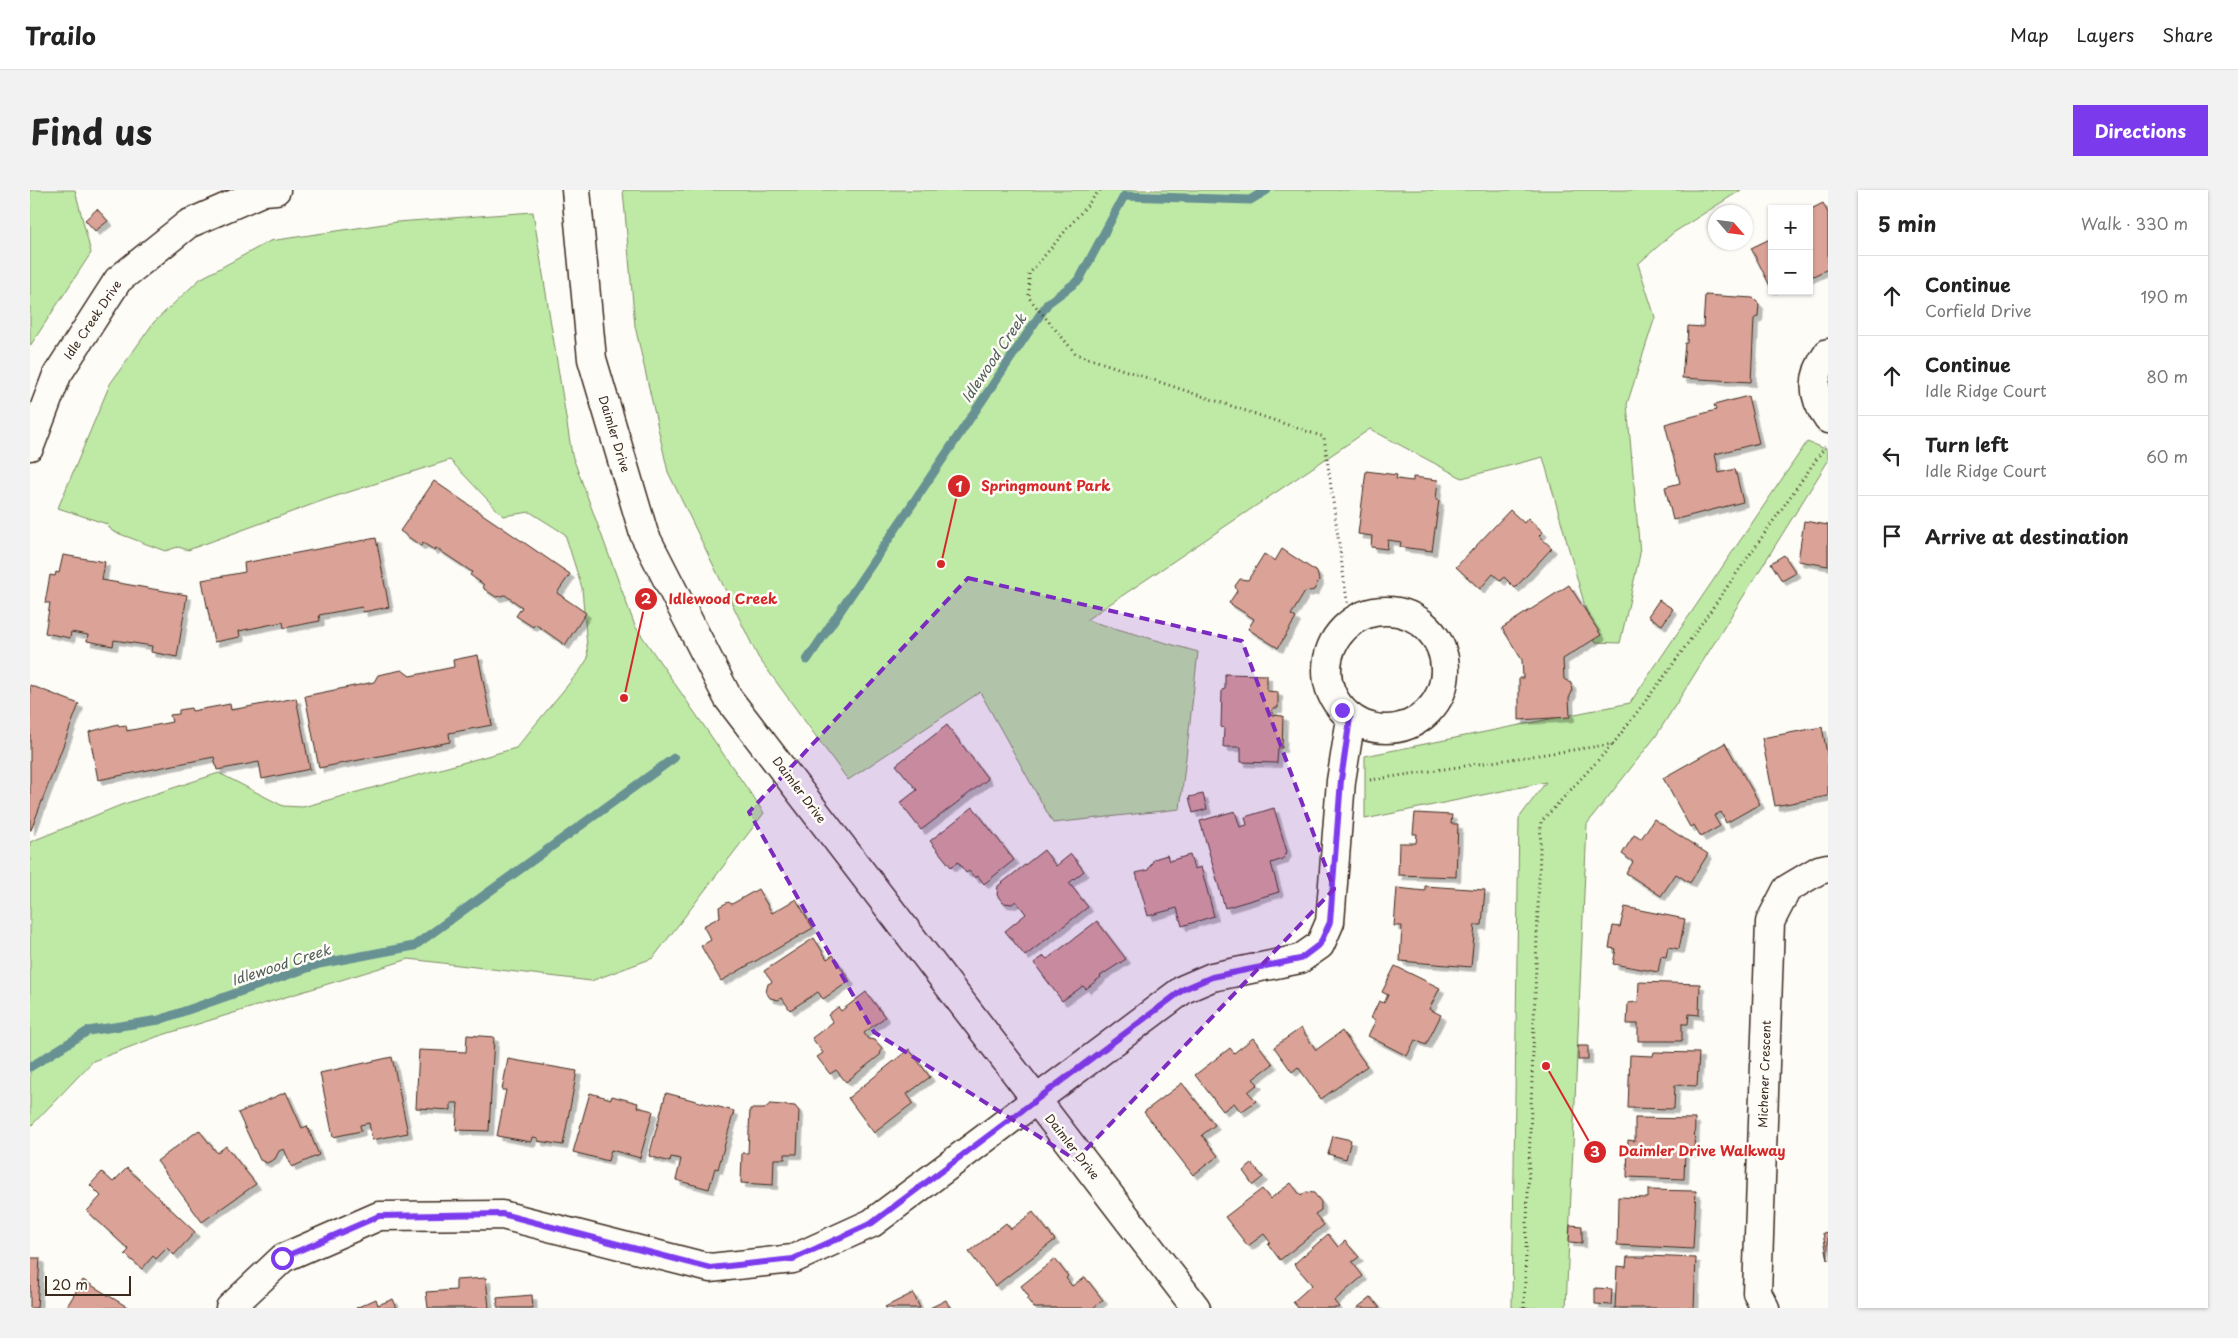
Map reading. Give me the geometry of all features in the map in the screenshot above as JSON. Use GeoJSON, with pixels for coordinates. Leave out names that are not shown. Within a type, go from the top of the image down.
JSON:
{"type":"FeatureCollection","features":[{"type":"Feature","properties":{"kind":"street","name":"Idle Creek Drive"},"geometry":{"type":"LineString","coordinates":[[30,446],[58,374],[118,280],[188,224],[268,190]]}},
{"type":"Feature","properties":{"kind":"street","name":"Daimler Drive"},"geometry":{"type":"LineString","coordinates":[[576,190],[592,359],[644,534],[728,698],[1196,1308]]}},
{"type":"Feature","properties":{"kind":"street"},"geometry":{"type":"LineString","coordinates":[[1828,353],[1820,363],[1815,386],[1817,405],[1828,419]]}},
{"type":"Feature","properties":{"kind":"street"},"geometry":{"type":"LineString","coordinates":[[1389,610],[1414,616],[1430,628],[1443,648],[1447,669],[1440,698],[1427,714],[1410,726],[1390,730],[1369,727],[1350,718],[1342,710],[1331,692],[1327,672],[1328,657],[1336,637],[1350,622],[1368,612],[1389,610]]}},
{"type":"Feature","properties":{"kind":"street"},"geometry":{"type":"LineString","coordinates":[[230,1308],[282,1258],[379,1216],[502,1214],[710,1268],[793,1259],[872,1223],[1184,989],[1212,977],[1300,959],[1320,944],[1330,922],[1341,780],[1350,718]]}},
{"type":"Feature","properties":{"kind":"street","name":"Michener Crescent"},"geometry":{"type":"LineString","coordinates":[[1765,1308],[1757,1293],[1770,922],[1787,889],[1819,870],[1828,868]]}},
{"type":"Feature","properties":{"kind":"path"},"geometry":{"type":"LineString","coordinates":[[1100,190],[1029,274],[1029,298],[1076,354],[1324,438],[1350,622]]}},
{"type":"Feature","properties":{"kind":"path"},"geometry":{"type":"LineString","coordinates":[[1524,1308],[1541,822],[1613,744],[1668,670],[1828,442]]}},
{"type":"Feature","properties":{"kind":"path"},"geometry":{"type":"LineString","coordinates":[[1341,780],[1372,780],[1613,744]]}},
{"type":"Feature","properties":{"kind":"highlighted area"},"geometry":{"type":"Polygon","coordinates":[[[968,578],[1242,641],[1334,889],[1076,1160],[874,1032],[749,812],[968,578]]]}},
{"type":"Feature","properties":{"kind":"green space"},"geometry":{"type":"Polygon","coordinates":[[[30,190],[75,190],[91,253],[30,346],[30,190]]]}},
{"type":"Feature","properties":{"kind":"green space"},"geometry":{"type":"Polygon","coordinates":[[[623,190],[1741,190],[1717,205],[1708,205],[1708,211],[1673,233],[1638,264],[1655,317],[1627,404],[1640,554],[1620,643],[1595,642],[1543,457],[1462,478],[1370,429],[1086,620],[1198,652],[1180,809],[1053,823],[980,692],[848,780],[758,657],[668,472],[635,326],[623,190]]]}},
{"type":"Feature","properties":{"kind":"green space","name":"Idlewood Creek"},"geometry":{"type":"Polygon","coordinates":[[[533,212],[572,455],[635,626],[764,813],[653,958],[591,981],[409,959],[159,1036],[93,1061],[30,1127],[30,842],[121,805],[219,773],[283,806],[303,807],[516,748],[588,658],[582,588],[565,534],[530,512],[503,516],[450,460],[327,499],[188,550],[178,547],[165,551],[112,531],[107,524],[58,508],[110,384],[154,322],[200,279],[270,241],[397,222],[533,212]]]}},
{"type":"Feature","properties":{"kind":"green space"},"geometry":{"type":"Polygon","coordinates":[[[1807,442],[1828,450],[1828,461],[1656,736],[1587,824],[1566,1308],[1512,1308],[1519,818],[1546,782],[1365,819],[1365,756],[1630,703],[1807,442]]]}},
{"type":"Feature","properties":{"kind":"building"},"geometry":{"type":"Polygon","coordinates":[[[1823,203],[1828,213],[1828,269],[1813,276],[1813,250],[1813,208],[1823,203]]]}},
{"type":"Feature","properties":{"kind":"building"},"geometry":{"type":"Polygon","coordinates":[[[97,209],[108,221],[95,231],[85,220],[97,209]]]}},
{"type":"Feature","properties":{"kind":"building"},"geometry":{"type":"Polygon","coordinates":[[[1768,240],[1768,282],[1752,250],[1753,247],[1768,240]]]}},
{"type":"Feature","properties":{"kind":"building"},"geometry":{"type":"Polygon","coordinates":[[[1705,295],[1753,298],[1759,304],[1758,316],[1754,319],[1751,382],[1682,378],[1688,326],[1703,327],[1705,295]]]}},
{"type":"Feature","properties":{"kind":"building"},"geometry":{"type":"Polygon","coordinates":[[[1748,396],[1759,443],[1715,454],[1719,473],[1735,469],[1743,502],[1673,520],[1665,487],[1680,483],[1665,424],[1716,410],[1714,405],[1748,396]]]}},
{"type":"Feature","properties":{"kind":"building"},"geometry":{"type":"Polygon","coordinates":[[[1366,471],[1397,475],[1396,479],[1413,481],[1413,477],[1438,480],[1436,500],[1439,500],[1432,551],[1400,547],[1401,542],[1388,540],[1387,549],[1371,547],[1372,536],[1358,534],[1366,471]]]}},
{"type":"Feature","properties":{"kind":"building"},"geometry":{"type":"Polygon","coordinates":[[[434,481],[570,574],[557,593],[586,613],[565,645],[535,624],[533,627],[516,616],[522,607],[505,595],[496,597],[484,589],[483,584],[470,575],[472,572],[436,548],[434,550],[423,543],[421,546],[400,531],[434,481]]]}},
{"type":"Feature","properties":{"kind":"building"},"geometry":{"type":"Polygon","coordinates":[[[1510,510],[1524,523],[1528,518],[1543,532],[1539,536],[1552,548],[1515,588],[1504,577],[1501,581],[1493,574],[1480,589],[1456,567],[1510,510]]]}},
{"type":"Feature","properties":{"kind":"building"},"geometry":{"type":"Polygon","coordinates":[[[1804,521],[1828,525],[1828,566],[1798,561],[1804,521]]]}},
{"type":"Feature","properties":{"kind":"building"},"geometry":{"type":"Polygon","coordinates":[[[376,538],[389,607],[363,612],[362,607],[319,615],[320,621],[284,628],[283,622],[239,631],[240,637],[214,642],[202,580],[245,572],[244,563],[376,538]]]}},
{"type":"Feature","properties":{"kind":"building"},"geometry":{"type":"Polygon","coordinates":[[[1282,549],[1317,572],[1319,580],[1314,590],[1305,592],[1291,615],[1296,618],[1278,648],[1248,629],[1254,619],[1229,603],[1237,591],[1235,586],[1240,579],[1248,580],[1264,554],[1275,561],[1282,549]]]}},
{"type":"Feature","properties":{"kind":"building"},"geometry":{"type":"Polygon","coordinates":[[[63,555],[105,562],[102,580],[187,595],[177,657],[151,652],[152,646],[114,640],[113,646],[87,641],[88,635],[71,632],[70,638],[45,633],[50,603],[45,603],[50,575],[55,576],[56,572],[59,573],[63,555]]]}},
{"type":"Feature","properties":{"kind":"building"},"geometry":{"type":"Polygon","coordinates":[[[1784,555],[1796,573],[1782,581],[1771,563],[1784,555]]]}},
{"type":"Feature","properties":{"kind":"building"},"geometry":{"type":"Polygon","coordinates":[[[1569,585],[1601,635],[1563,659],[1564,679],[1571,683],[1572,692],[1569,698],[1570,717],[1519,720],[1519,678],[1523,678],[1522,660],[1502,628],[1569,585]]]}},
{"type":"Feature","properties":{"kind":"building"},"geometry":{"type":"Polygon","coordinates":[[[1659,600],[1673,609],[1662,625],[1648,616],[1659,600]]]}},
{"type":"Feature","properties":{"kind":"building"},"geometry":{"type":"Polygon","coordinates":[[[478,655],[492,725],[449,733],[450,742],[319,768],[305,696],[374,682],[378,675],[402,670],[410,676],[454,667],[453,660],[478,655]]]}},
{"type":"Feature","properties":{"kind":"building"},"geometry":{"type":"Polygon","coordinates":[[[1225,674],[1267,675],[1267,691],[1278,692],[1278,708],[1273,708],[1272,715],[1283,716],[1282,748],[1278,748],[1277,763],[1241,762],[1241,747],[1223,747],[1224,728],[1221,727],[1222,690],[1225,689],[1225,674]]]}},
{"type":"Feature","properties":{"kind":"building"},"geometry":{"type":"Polygon","coordinates":[[[30,685],[79,704],[31,830],[30,830],[30,685]]]}},
{"type":"Feature","properties":{"kind":"building"},"geometry":{"type":"Polygon","coordinates":[[[296,698],[310,769],[262,779],[259,762],[217,770],[214,757],[98,780],[89,732],[118,724],[119,726],[126,725],[127,731],[172,722],[170,715],[179,714],[179,710],[191,708],[192,711],[230,704],[231,710],[296,698]]]}},
{"type":"Feature","properties":{"kind":"building"},"geometry":{"type":"Polygon","coordinates":[[[947,725],[988,779],[921,830],[900,803],[917,790],[896,765],[947,725]]]}},
{"type":"Feature","properties":{"kind":"building"},"geometry":{"type":"Polygon","coordinates":[[[1822,727],[1828,759],[1828,796],[1775,806],[1762,738],[1822,727]]]}},
{"type":"Feature","properties":{"kind":"building"},"geometry":{"type":"Polygon","coordinates":[[[1725,743],[1760,804],[1726,823],[1721,812],[1714,816],[1720,826],[1701,837],[1694,825],[1690,827],[1663,778],[1725,743]]]}},
{"type":"Feature","properties":{"kind":"building"},"geometry":{"type":"Polygon","coordinates":[[[1203,794],[1207,809],[1193,813],[1189,797],[1203,794]]]}},
{"type":"Feature","properties":{"kind":"building"},"geometry":{"type":"Polygon","coordinates":[[[973,807],[1014,860],[984,884],[978,876],[975,878],[969,871],[966,873],[958,862],[951,867],[930,841],[973,807]]]}},
{"type":"Feature","properties":{"kind":"building"},"geometry":{"type":"Polygon","coordinates":[[[1274,808],[1287,852],[1283,859],[1271,863],[1279,892],[1225,908],[1200,821],[1235,811],[1240,827],[1247,825],[1245,817],[1274,808]]]}},
{"type":"Feature","properties":{"kind":"building"},"geometry":{"type":"Polygon","coordinates":[[[1415,813],[1452,815],[1451,824],[1458,824],[1456,877],[1398,875],[1399,843],[1416,843],[1417,834],[1413,834],[1415,813]]]}},
{"type":"Feature","properties":{"kind":"building"},"geometry":{"type":"Polygon","coordinates":[[[1654,819],[1708,854],[1690,883],[1676,874],[1661,896],[1626,873],[1633,862],[1622,854],[1634,835],[1641,839],[1654,819]]]}},
{"type":"Feature","properties":{"kind":"building"},"geometry":{"type":"Polygon","coordinates":[[[1044,850],[1056,866],[1071,854],[1084,871],[1069,883],[1088,907],[1025,956],[1005,931],[1026,914],[1016,901],[1012,904],[1003,903],[997,895],[998,886],[1044,850]]]}},
{"type":"Feature","properties":{"kind":"building"},"geometry":{"type":"Polygon","coordinates":[[[1167,855],[1169,861],[1190,855],[1194,869],[1201,867],[1214,916],[1182,926],[1177,908],[1148,916],[1136,873],[1148,870],[1154,859],[1167,855]]]}},
{"type":"Feature","properties":{"kind":"building"},"geometry":{"type":"Polygon","coordinates":[[[1425,886],[1485,890],[1482,925],[1475,925],[1471,967],[1400,961],[1402,926],[1394,926],[1397,888],[1425,891],[1425,886]]]}},
{"type":"Feature","properties":{"kind":"building"},"geometry":{"type":"Polygon","coordinates":[[[758,889],[772,913],[796,899],[813,928],[721,981],[701,946],[711,940],[703,926],[720,917],[719,907],[728,902],[732,904],[758,889]]]}},
{"type":"Feature","properties":{"kind":"building"},"geometry":{"type":"Polygon","coordinates":[[[1625,907],[1685,919],[1679,949],[1668,947],[1666,957],[1661,956],[1658,972],[1613,964],[1616,949],[1609,948],[1613,926],[1620,927],[1625,907]]]}},
{"type":"Feature","properties":{"kind":"building"},"geometry":{"type":"Polygon","coordinates":[[[1097,921],[1126,959],[1100,976],[1086,989],[1083,986],[1062,1001],[1034,963],[1044,956],[1047,959],[1097,921]]]}},
{"type":"Feature","properties":{"kind":"building"},"geometry":{"type":"Polygon","coordinates":[[[814,938],[827,959],[833,955],[850,981],[823,999],[818,992],[790,1010],[782,998],[778,1000],[770,998],[766,992],[768,984],[772,982],[764,971],[814,938]]]}},
{"type":"Feature","properties":{"kind":"building"},"geometry":{"type":"Polygon","coordinates":[[[1395,966],[1440,988],[1429,1009],[1441,1015],[1426,1045],[1415,1040],[1407,1056],[1368,1036],[1376,1020],[1371,1018],[1379,1001],[1384,1003],[1388,995],[1382,992],[1395,966]]]}},
{"type":"Feature","properties":{"kind":"building"},"geometry":{"type":"Polygon","coordinates":[[[1639,982],[1700,984],[1699,1015],[1689,1014],[1688,1024],[1682,1024],[1682,1041],[1638,1041],[1638,1024],[1627,1024],[1628,1003],[1638,1002],[1639,982]]]}},
{"type":"Feature","properties":{"kind":"building"},"geometry":{"type":"Polygon","coordinates":[[[866,992],[885,1017],[864,1033],[868,1039],[875,1040],[882,1048],[880,1055],[846,1082],[836,1070],[830,1074],[817,1057],[823,1053],[812,1038],[833,1022],[828,1015],[838,1007],[841,1011],[866,992]]]}},
{"type":"Feature","properties":{"kind":"building"},"geometry":{"type":"Polygon","coordinates":[[[1301,1028],[1316,1050],[1342,1031],[1367,1066],[1321,1099],[1298,1067],[1292,1072],[1274,1047],[1301,1028]]]}},
{"type":"Feature","properties":{"kind":"building"},"geometry":{"type":"Polygon","coordinates":[[[467,1035],[494,1037],[489,1131],[456,1130],[458,1103],[451,1103],[451,1110],[416,1108],[419,1050],[466,1052],[467,1035]]]}},
{"type":"Feature","properties":{"kind":"building"},"geometry":{"type":"Polygon","coordinates":[[[1253,1038],[1273,1064],[1253,1079],[1258,1084],[1248,1092],[1256,1101],[1241,1112],[1234,1103],[1223,1111],[1195,1075],[1230,1048],[1234,1053],[1253,1038]]]}},
{"type":"Feature","properties":{"kind":"building"},"geometry":{"type":"Polygon","coordinates":[[[1578,1046],[1588,1046],[1588,1060],[1578,1060],[1578,1046]]]}},
{"type":"Feature","properties":{"kind":"building"},"geometry":{"type":"Polygon","coordinates":[[[909,1049],[930,1077],[907,1094],[913,1103],[874,1133],[848,1098],[909,1049]]]}},
{"type":"Feature","properties":{"kind":"building"},"geometry":{"type":"Polygon","coordinates":[[[1654,1052],[1699,1053],[1697,1086],[1675,1085],[1674,1109],[1628,1108],[1630,1055],[1653,1056],[1654,1052]]]}},
{"type":"Feature","properties":{"kind":"building"},"geometry":{"type":"Polygon","coordinates":[[[392,1057],[408,1133],[372,1140],[369,1123],[360,1125],[361,1131],[333,1137],[320,1073],[392,1057]]]}},
{"type":"Feature","properties":{"kind":"building"},"geometry":{"type":"Polygon","coordinates":[[[508,1059],[577,1071],[563,1145],[538,1141],[538,1138],[532,1137],[531,1142],[497,1136],[506,1090],[502,1090],[508,1059]]]}},
{"type":"Feature","properties":{"kind":"building"},"geometry":{"type":"Polygon","coordinates":[[[1182,1083],[1215,1125],[1202,1135],[1218,1156],[1193,1175],[1144,1112],[1182,1083]]]}},
{"type":"Feature","properties":{"kind":"building"},"geometry":{"type":"Polygon","coordinates":[[[286,1092],[302,1128],[307,1126],[319,1155],[292,1167],[284,1149],[279,1151],[275,1159],[267,1163],[260,1160],[238,1113],[286,1092]]]}},
{"type":"Feature","properties":{"kind":"building"},"geometry":{"type":"Polygon","coordinates":[[[590,1093],[611,1099],[612,1096],[638,1103],[637,1107],[653,1111],[640,1158],[611,1150],[608,1161],[573,1152],[590,1093]]]}},
{"type":"Feature","properties":{"kind":"building"},"geometry":{"type":"Polygon","coordinates":[[[666,1093],[734,1111],[718,1169],[715,1168],[709,1189],[676,1180],[681,1159],[671,1157],[670,1162],[649,1156],[666,1093]]]}},
{"type":"Feature","properties":{"kind":"building"},"geometry":{"type":"Polygon","coordinates":[[[770,1104],[795,1106],[799,1111],[797,1154],[785,1154],[785,1159],[774,1159],[773,1185],[741,1183],[742,1153],[748,1153],[750,1109],[764,1109],[770,1104]]]}},
{"type":"Feature","properties":{"kind":"building"},"geometry":{"type":"Polygon","coordinates":[[[1635,1118],[1695,1119],[1694,1153],[1685,1152],[1684,1179],[1627,1177],[1628,1140],[1635,1141],[1635,1118]]]}},
{"type":"Feature","properties":{"kind":"building"},"geometry":{"type":"Polygon","coordinates":[[[199,1130],[217,1153],[226,1146],[256,1184],[202,1222],[157,1161],[199,1130]]]}},
{"type":"Feature","properties":{"kind":"building"},"geometry":{"type":"Polygon","coordinates":[[[1333,1136],[1351,1140],[1346,1159],[1328,1154],[1333,1136]]]}},
{"type":"Feature","properties":{"kind":"building"},"geometry":{"type":"Polygon","coordinates":[[[1252,1164],[1263,1177],[1253,1185],[1243,1171],[1252,1164]]]}},
{"type":"Feature","properties":{"kind":"building"},"geometry":{"type":"Polygon","coordinates":[[[127,1168],[195,1232],[174,1255],[167,1248],[156,1259],[153,1256],[142,1269],[125,1254],[129,1250],[87,1211],[101,1196],[90,1185],[102,1172],[113,1182],[127,1168]]]}},
{"type":"Feature","properties":{"kind":"building"},"geometry":{"type":"Polygon","coordinates":[[[1291,1183],[1301,1196],[1306,1192],[1314,1193],[1321,1202],[1321,1210],[1315,1214],[1324,1225],[1280,1260],[1268,1244],[1270,1242],[1264,1234],[1248,1246],[1225,1217],[1262,1189],[1270,1199],[1291,1183]]]}},
{"type":"Feature","properties":{"kind":"building"},"geometry":{"type":"Polygon","coordinates":[[[1648,1190],[1696,1191],[1693,1249],[1617,1245],[1618,1197],[1648,1198],[1648,1190]]]}},
{"type":"Feature","properties":{"kind":"building"},"geometry":{"type":"Polygon","coordinates":[[[1033,1212],[1055,1240],[995,1286],[969,1252],[1006,1223],[1011,1229],[1033,1212]]]}},
{"type":"Feature","properties":{"kind":"building"},"geometry":{"type":"Polygon","coordinates":[[[1570,1225],[1582,1226],[1582,1243],[1569,1242],[1570,1225]]]}},
{"type":"Feature","properties":{"kind":"building"},"geometry":{"type":"Polygon","coordinates":[[[1828,1232],[1828,1260],[1823,1233],[1828,1232]]]}},
{"type":"Feature","properties":{"kind":"building"},"geometry":{"type":"Polygon","coordinates":[[[1328,1234],[1338,1247],[1345,1241],[1359,1257],[1352,1262],[1363,1276],[1334,1301],[1339,1307],[1337,1308],[1298,1308],[1293,1302],[1312,1285],[1294,1264],[1328,1234]]]}},
{"type":"Feature","properties":{"kind":"building"},"geometry":{"type":"Polygon","coordinates":[[[1627,1257],[1696,1258],[1694,1308],[1615,1308],[1617,1266],[1626,1267],[1627,1257]]]}},
{"type":"Feature","properties":{"kind":"building"},"geometry":{"type":"Polygon","coordinates":[[[30,1258],[40,1258],[37,1308],[30,1308],[30,1258]]]}},
{"type":"Feature","properties":{"kind":"building"},"geometry":{"type":"Polygon","coordinates":[[[1055,1259],[1068,1276],[1066,1278],[1072,1286],[1085,1277],[1103,1300],[1093,1308],[1034,1308],[1021,1286],[1055,1259]]]}},
{"type":"Feature","properties":{"kind":"building"},"geometry":{"type":"Polygon","coordinates":[[[486,1278],[489,1308],[428,1308],[426,1292],[456,1290],[456,1280],[486,1278]]]}},
{"type":"Feature","properties":{"kind":"building"},"geometry":{"type":"Polygon","coordinates":[[[83,1280],[129,1308],[66,1308],[83,1280]]]}},
{"type":"Feature","properties":{"kind":"building"},"geometry":{"type":"Polygon","coordinates":[[[1595,1288],[1612,1289],[1611,1305],[1595,1304],[1595,1288]]]}},
{"type":"Feature","properties":{"kind":"building"},"geometry":{"type":"Polygon","coordinates":[[[913,1293],[920,1308],[885,1307],[913,1293]]]}},
{"type":"Feature","properties":{"kind":"building"},"geometry":{"type":"Polygon","coordinates":[[[532,1295],[533,1308],[498,1308],[497,1298],[532,1295]]]}},
{"type":"Feature","properties":{"kind":"building"},"geometry":{"type":"Polygon","coordinates":[[[1371,1297],[1380,1308],[1357,1308],[1371,1297]]]}},
{"type":"Feature","properties":{"kind":"building"},"geometry":{"type":"Polygon","coordinates":[[[376,1299],[378,1305],[393,1299],[397,1308],[356,1308],[376,1299]]]}},
{"type":"Feature","properties":{"kind":"building"},"geometry":{"type":"Polygon","coordinates":[[[946,1300],[950,1308],[930,1308],[946,1300]]]}},
{"type":"Feature","properties":{"kind":"waterway","name":"Idlewood Creek"},"geometry":{"type":"LineString","coordinates":[[807,660],[1048,303],[1079,280],[1124,196],[1250,200],[1267,190]]}},
{"type":"Feature","properties":{"kind":"waterway","name":"Idlewood Creek"},"geometry":{"type":"LineString","coordinates":[[30,1067],[88,1031],[159,1020],[319,964],[414,946],[674,758]]}},
{"type":"Feature","properties":{"kind":"place","name":"Springmount Park"},"geometry":{"type":"Point","coordinates":[941,564]}},
{"type":"Feature","properties":{"kind":"place","name":"Idlewood Creek"},"geometry":{"type":"Point","coordinates":[624,698]}},
{"type":"Feature","properties":{"kind":"place","name":"Daimler Drive Walkway"},"geometry":{"type":"Point","coordinates":[1546,1066]}},
{"type":"Feature","properties":{"kind":"route"},"geometry":{"type":"LineString","coordinates":[[282,1258],[379,1216],[502,1214],[710,1268],[793,1259],[872,1223],[1184,989],[1212,977],[1300,959],[1320,944],[1330,922],[1341,780],[1350,718],[1342,710]]}}]}
